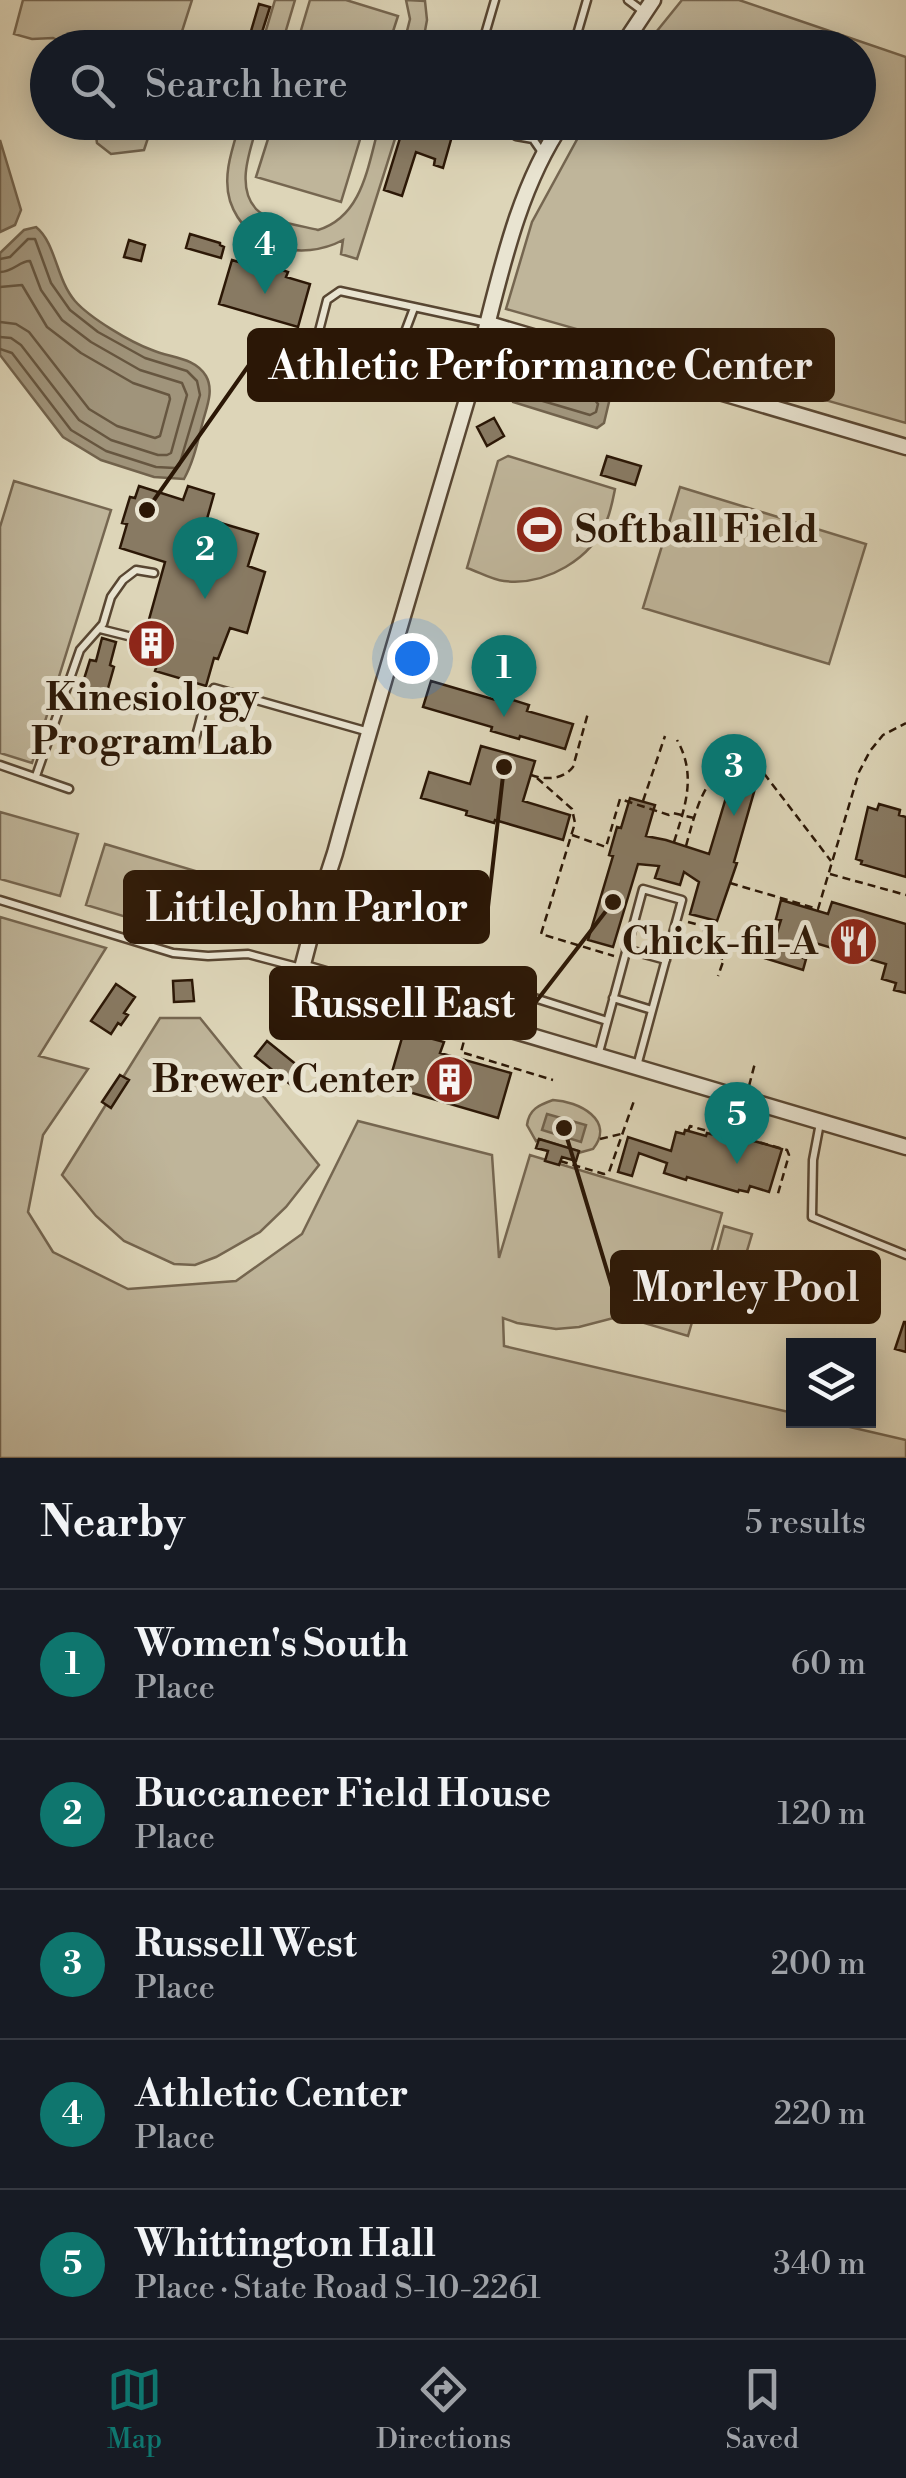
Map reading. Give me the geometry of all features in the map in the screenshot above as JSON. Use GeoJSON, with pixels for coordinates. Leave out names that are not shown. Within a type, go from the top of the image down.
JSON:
{"type":"FeatureCollection","features":[{"type":"Feature","properties":{"kind":"street"},"geometry":{"type":"LineString","coordinates":[[633,30],[649,7]]}},
{"type":"Feature","properties":{"kind":"street"},"geometry":{"type":"LineString","coordinates":[[554,140],[516,219],[302,968],[906,1147]]}},
{"type":"Feature","properties":{"kind":"street"},"geometry":{"type":"LineString","coordinates":[[489,324],[906,447]]}},
{"type":"Feature","properties":{"kind":"lane"},"geometry":{"type":"LineString","coordinates":[[486,30],[495,0]]}},
{"type":"Feature","properties":{"kind":"lane"},"geometry":{"type":"LineString","coordinates":[[578,30],[587,0]]}},
{"type":"Feature","properties":{"kind":"lane"},"geometry":{"type":"LineString","coordinates":[[628,0],[649,7]]}},
{"type":"Feature","properties":{"kind":"lane"},"geometry":{"type":"LineString","coordinates":[[532,140],[542,150],[543,160]]}},
{"type":"Feature","properties":{"kind":"lane"},"geometry":{"type":"LineString","coordinates":[[543,160],[548,140]]}},
{"type":"Feature","properties":{"kind":"lane"},"geometry":{"type":"LineString","coordinates":[[414,308],[388,377],[372,387],[334,383],[320,376],[311,362],[327,300],[340,291],[489,324]]}},
{"type":"Feature","properties":{"kind":"lane"},"geometry":{"type":"LineString","coordinates":[[36,776],[80,650],[103,624],[123,580],[136,570],[154,573]]}},
{"type":"Feature","properties":{"kind":"lane"},"geometry":{"type":"LineString","coordinates":[[99,629],[132,637]]}},
{"type":"Feature","properties":{"kind":"lane"},"geometry":{"type":"LineString","coordinates":[[192,751],[206,699],[214,688],[369,732]]}},
{"type":"Feature","properties":{"kind":"lane"},"geometry":{"type":"LineString","coordinates":[[0,765],[69,789]]}},
{"type":"Feature","properties":{"kind":"lane"},"geometry":{"type":"LineString","coordinates":[[598,1056],[642,889],[682,900],[637,1067]]}},
{"type":"Feature","properties":{"kind":"lane"},"geometry":{"type":"LineString","coordinates":[[321,896],[354,907]]}},
{"type":"Feature","properties":{"kind":"lane"},"geometry":{"type":"LineString","coordinates":[[0,900],[173,953],[248,954],[302,968]]}},
{"type":"Feature","properties":{"kind":"lane"},"geometry":{"type":"LineString","coordinates":[[626,948],[666,960]]}},
{"type":"Feature","properties":{"kind":"lane"},"geometry":{"type":"LineString","coordinates":[[506,989],[607,1021]]}},
{"type":"Feature","properties":{"kind":"lane"},"geometry":{"type":"LineString","coordinates":[[613,998],[652,1010]]}},
{"type":"Feature","properties":{"kind":"lane"},"geometry":{"type":"LineString","coordinates":[[821,1122],[814,1160],[812,1217],[906,1255]]}},
{"type":"Feature","properties":{"kind":"path"},"geometry":{"type":"LineString","coordinates":[[531,776],[553,778],[568,772],[588,713]]}},
{"type":"Feature","properties":{"kind":"path"},"geometry":{"type":"LineString","coordinates":[[730,883],[818,909],[859,772],[883,735],[906,723]]}},
{"type":"Feature","properties":{"kind":"path"},"geometry":{"type":"LineString","coordinates":[[643,802],[665,736]]}},
{"type":"Feature","properties":{"kind":"path"},"geometry":{"type":"LineString","coordinates":[[674,842],[688,796],[688,766],[678,740]]}},
{"type":"Feature","properties":{"kind":"path"},"geometry":{"type":"LineString","coordinates":[[686,846],[706,787],[726,764],[739,758]]}},
{"type":"Feature","properties":{"kind":"path"},"geometry":{"type":"LineString","coordinates":[[748,775],[753,763],[832,862]]}},
{"type":"Feature","properties":{"kind":"path"},"geometry":{"type":"LineString","coordinates":[[537,778],[572,809],[576,824],[541,934],[624,959]]}},
{"type":"Feature","properties":{"kind":"path"},"geometry":{"type":"LineString","coordinates":[[572,835],[606,846],[620,799],[670,815],[673,812],[694,818]]}},
{"type":"Feature","properties":{"kind":"path"},"geometry":{"type":"LineString","coordinates":[[828,874],[906,895]]}},
{"type":"Feature","properties":{"kind":"path"},"geometry":{"type":"LineString","coordinates":[[677,919],[703,926],[708,954],[724,959],[718,976]]}},
{"type":"Feature","properties":{"kind":"path"},"geometry":{"type":"LineString","coordinates":[[486,983],[470,1018],[461,1052],[553,1080]]}},
{"type":"Feature","properties":{"kind":"path"},"geometry":{"type":"LineString","coordinates":[[688,1131],[690,1126],[732,1138],[755,1063]]}},
{"type":"Feature","properties":{"kind":"path"},"geometry":{"type":"LineString","coordinates":[[560,1161],[604,1174],[609,1172],[635,1098]]}},
{"type":"Feature","properties":{"kind":"path"},"geometry":{"type":"LineString","coordinates":[[600,1138],[622,1134]]}},
{"type":"Feature","properties":{"kind":"path"},"geometry":{"type":"LineString","coordinates":[[732,1135],[786,1150],[789,1156],[777,1197]]}},
{"type":"Feature","properties":{"kind":"shaded area"},"geometry":{"type":"Polygon","coordinates":[[[23,0],[192,0],[182,30],[30,30],[30,38],[14,34],[23,0]]]}},
{"type":"Feature","properties":{"kind":"shaded area"},"geometry":{"type":"Polygon","coordinates":[[[275,0],[295,0],[286,30],[266,30],[275,0]]]}},
{"type":"Feature","properties":{"kind":"shaded area"},"geometry":{"type":"Polygon","coordinates":[[[310,0],[346,0],[398,16],[393,30],[301,30],[310,0]]]}},
{"type":"Feature","properties":{"kind":"shaded area"},"geometry":{"type":"Polygon","coordinates":[[[406,0],[425,1],[425,30],[407,30],[410,19],[406,0]]]}},
{"type":"Feature","properties":{"kind":"shaded area"},"geometry":{"type":"Polygon","coordinates":[[[682,0],[739,0],[827,30],[658,30],[682,0]]]}},
{"type":"Feature","properties":{"kind":"shaded area"},"geometry":{"type":"Polygon","coordinates":[[[876,47],[906,57],[906,423],[506,309],[532,222],[577,140],[876,140],[876,47]]]}},
{"type":"Feature","properties":{"kind":"shaded area"},"geometry":{"type":"Polygon","coordinates":[[[97,140],[147,140],[144,150],[111,154],[97,140]]]}},
{"type":"Feature","properties":{"kind":"shaded area"},"geometry":{"type":"Polygon","coordinates":[[[235,140],[253,140],[246,189],[256,209],[276,220],[318,230],[333,223],[355,201],[375,140],[395,140],[357,259],[341,254],[343,240],[327,247],[293,250],[262,240],[238,217],[230,201],[229,161],[235,140]]]}},
{"type":"Feature","properties":{"kind":"shaded area"},"geometry":{"type":"Polygon","coordinates":[[[268,140],[360,140],[341,202],[256,177],[268,140]]]}},
{"type":"Feature","properties":{"kind":"shaded area","name":"Softball Field"},"geometry":{"type":"Polygon","coordinates":[[[508,456],[615,489],[607,520],[590,547],[566,567],[536,579],[499,580],[467,568],[498,461],[508,456]]]}},
{"type":"Feature","properties":{"kind":"shaded area"},"geometry":{"type":"Polygon","coordinates":[[[14,481],[111,510],[32,763],[0,753],[0,527],[14,481]]]}},
{"type":"Feature","properties":{"kind":"shaded area"},"geometry":{"type":"Polygon","coordinates":[[[680,487],[866,544],[829,664],[643,608],[680,487]]]}},
{"type":"Feature","properties":{"kind":"shaded area"},"geometry":{"type":"Polygon","coordinates":[[[0,812],[78,834],[60,896],[0,879],[0,812]]]}},
{"type":"Feature","properties":{"kind":"shaded area"},"geometry":{"type":"Polygon","coordinates":[[[105,844],[209,875],[190,936],[86,905],[105,844]]]}},
{"type":"Feature","properties":{"kind":"shaded area"},"geometry":{"type":"Polygon","coordinates":[[[0,917],[106,948],[39,1056],[88,1069],[43,1135],[28,1212],[53,1252],[128,1289],[236,1281],[302,1234],[358,1121],[492,1155],[499,1258],[530,1155],[722,1213],[707,1267],[733,1275],[723,1312],[697,1305],[688,1336],[621,1316],[556,1329],[503,1318],[504,1346],[786,1411],[786,1428],[854,1428],[906,1440],[906,1458],[0,1458],[0,917]]]}},
{"type":"Feature","properties":{"kind":"shaded area"},"geometry":{"type":"Polygon","coordinates":[[[160,1018],[200,1018],[319,1165],[260,1232],[195,1265],[174,1264],[124,1241],[96,1216],[62,1175],[160,1018]]]}},
{"type":"Feature","properties":{"kind":"shaded area"},"geometry":{"type":"Polygon","coordinates":[[[553,1100],[583,1108],[597,1121],[599,1139],[593,1149],[578,1153],[540,1139],[536,1141],[527,1125],[530,1115],[553,1100]]]}},
{"type":"Feature","properties":{"kind":"shaded area"},"geometry":{"type":"Polygon","coordinates":[[[724,1226],[752,1234],[741,1271],[714,1263],[724,1226]]]}},
{"type":"Feature","properties":{"kind":"water"},"geometry":{"type":"Polygon","coordinates":[[[0,140],[21,210],[15,225],[0,232],[0,140]]]}},
{"type":"Feature","properties":{"kind":"water"},"geometry":{"type":"Polygon","coordinates":[[[36,227],[48,242],[69,292],[82,308],[122,335],[189,362],[206,376],[208,404],[184,479],[154,477],[101,460],[63,437],[0,355],[0,253],[24,230],[36,227]]]}},
{"type":"Feature","properties":{"kind":"water"},"geometry":{"type":"Polygon","coordinates":[[[524,368],[608,393],[604,423],[597,428],[513,402],[514,384],[524,368]]]}},
{"type":"Feature","properties":{"kind":"water"},"geometry":{"type":"Polygon","coordinates":[[[547,1114],[586,1125],[581,1142],[542,1130],[547,1114]]]}},
{"type":"Feature","properties":{"kind":"building"},"geometry":{"type":"Polygon","coordinates":[[[259,4],[270,7],[263,30],[251,30],[259,4]]]}},
{"type":"Feature","properties":{"kind":"building"},"geometry":{"type":"Polygon","coordinates":[[[399,140],[451,140],[443,168],[434,165],[435,159],[416,152],[402,196],[384,190],[399,140]]]}},
{"type":"Feature","properties":{"kind":"building"},"geometry":{"type":"Polygon","coordinates":[[[190,234],[220,243],[224,247],[221,258],[186,248],[190,234]]]}},
{"type":"Feature","properties":{"kind":"building"},"geometry":{"type":"Polygon","coordinates":[[[129,240],[145,245],[141,261],[124,257],[129,240]]]}},
{"type":"Feature","properties":{"kind":"building"},"geometry":{"type":"Polygon","coordinates":[[[232,260],[269,271],[271,266],[288,272],[286,277],[310,284],[298,327],[219,304],[232,260]]]}},
{"type":"Feature","properties":{"kind":"building"},"geometry":{"type":"Polygon","coordinates":[[[494,418],[504,436],[487,446],[477,427],[494,418]]]}},
{"type":"Feature","properties":{"kind":"building"},"geometry":{"type":"Polygon","coordinates":[[[607,456],[641,466],[635,485],[601,475],[607,456]]]}},
{"type":"Feature","properties":{"kind":"building"},"geometry":{"type":"Polygon","coordinates":[[[139,486],[183,500],[188,486],[214,494],[207,519],[258,534],[248,566],[265,572],[247,633],[230,628],[218,659],[214,658],[206,686],[155,671],[157,665],[138,659],[165,562],[120,548],[127,524],[122,523],[130,497],[135,498],[139,486]]]}},
{"type":"Feature","properties":{"kind":"building"},"geometry":{"type":"Polygon","coordinates":[[[102,638],[116,642],[105,699],[80,692],[90,660],[96,661],[102,638]]]}},
{"type":"Feature","properties":{"kind":"building"},"geometry":{"type":"Polygon","coordinates":[[[431,681],[499,701],[500,696],[529,705],[527,711],[573,724],[565,749],[491,731],[492,727],[423,707],[431,681]]]}},
{"type":"Feature","properties":{"kind":"building"},"geometry":{"type":"Polygon","coordinates":[[[481,746],[535,761],[523,801],[570,815],[563,840],[466,815],[467,811],[421,798],[429,772],[470,784],[481,746]]]}},
{"type":"Feature","properties":{"kind":"building"},"geometry":{"type":"Polygon","coordinates":[[[734,771],[758,778],[734,862],[737,863],[717,921],[690,914],[699,882],[684,872],[680,885],[655,878],[659,866],[638,864],[613,947],[588,940],[613,856],[609,855],[617,827],[621,828],[630,798],[655,805],[646,836],[709,854],[734,771]]]}},
{"type":"Feature","properties":{"kind":"building"},"geometry":{"type":"Polygon","coordinates":[[[879,804],[900,810],[899,815],[906,817],[906,877],[861,864],[856,859],[868,807],[877,810],[879,804]]]}},
{"type":"Feature","properties":{"kind":"building"},"geometry":{"type":"Polygon","coordinates":[[[781,900],[828,914],[832,902],[906,924],[906,993],[894,990],[896,983],[882,979],[886,964],[802,939],[797,956],[806,959],[803,970],[764,958],[781,920],[776,919],[781,900]]]}},
{"type":"Feature","properties":{"kind":"building"},"geometry":{"type":"Polygon","coordinates":[[[192,980],[194,1001],[174,1002],[173,981],[192,980]]]}},
{"type":"Feature","properties":{"kind":"building"},"geometry":{"type":"Polygon","coordinates":[[[116,984],[135,997],[124,1013],[128,1015],[111,1034],[91,1021],[116,984]]]}},
{"type":"Feature","properties":{"kind":"building","name":"Brewer Center"},"geometry":{"type":"Polygon","coordinates":[[[404,1031],[444,1042],[440,1053],[511,1073],[498,1118],[388,1086],[404,1031]]]}},
{"type":"Feature","properties":{"kind":"building"},"geometry":{"type":"Polygon","coordinates":[[[267,1041],[303,1070],[291,1085],[255,1056],[267,1041]]]}},
{"type":"Feature","properties":{"kind":"building"},"geometry":{"type":"Polygon","coordinates":[[[120,1075],[129,1080],[111,1108],[102,1102],[120,1075]]]}},
{"type":"Feature","properties":{"kind":"building"},"geometry":{"type":"Polygon","coordinates":[[[685,1130],[725,1138],[726,1133],[782,1149],[769,1192],[750,1186],[748,1192],[738,1192],[687,1177],[686,1180],[664,1173],[667,1163],[639,1153],[632,1176],[618,1172],[628,1137],[671,1151],[676,1132],[684,1134],[685,1130]]]}},
{"type":"Feature","properties":{"kind":"building"},"geometry":{"type":"Polygon","coordinates":[[[539,1139],[579,1151],[576,1161],[562,1157],[559,1165],[545,1161],[548,1151],[536,1148],[539,1139]]]}},
{"type":"Feature","properties":{"kind":"building"},"geometry":{"type":"Polygon","coordinates":[[[906,1322],[906,1352],[895,1349],[906,1322]]]}},
{"type":"Feature","properties":{"kind":"place","name":"Athletic Center"},"geometry":{"type":"Point","coordinates":[265,294]}},
{"type":"Feature","properties":{"kind":"place","name":"Athletic Performance Center"},"geometry":{"type":"Point","coordinates":[147,510]}},
{"type":"Feature","properties":{"kind":"place","name":"Softball Field"},"geometry":{"type":"Point","coordinates":[540,530]}},
{"type":"Feature","properties":{"kind":"place","name":"Buccaneer Field House"},"geometry":{"type":"Point","coordinates":[205,599]}},
{"type":"Feature","properties":{"kind":"place","name":"Kinesiology Program Lab"},"geometry":{"type":"Point","coordinates":[152,644]}},
{"type":"Feature","properties":{"kind":"place","name":"Women's South"},"geometry":{"type":"Point","coordinates":[504,717]}},
{"type":"Feature","properties":{"kind":"place","name":"LittleJohn Parlor"},"geometry":{"type":"Point","coordinates":[504,767]}},
{"type":"Feature","properties":{"kind":"place","name":"Russell West"},"geometry":{"type":"Point","coordinates":[734,816]}},
{"type":"Feature","properties":{"kind":"place","name":"Russell East"},"geometry":{"type":"Point","coordinates":[613,902]}},
{"type":"Feature","properties":{"kind":"place","name":"Chick-fil-A"},"geometry":{"type":"Point","coordinates":[853,942]}},
{"type":"Feature","properties":{"kind":"place","name":"Brewer Center"},"geometry":{"type":"Point","coordinates":[450,1080]}},
{"type":"Feature","properties":{"kind":"place","name":"Morley Pool"},"geometry":{"type":"Point","coordinates":[564,1128]}},
{"type":"Feature","properties":{"kind":"place","name":"Whittington Hall"},"geometry":{"type":"Point","coordinates":[737,1164]}}]}
